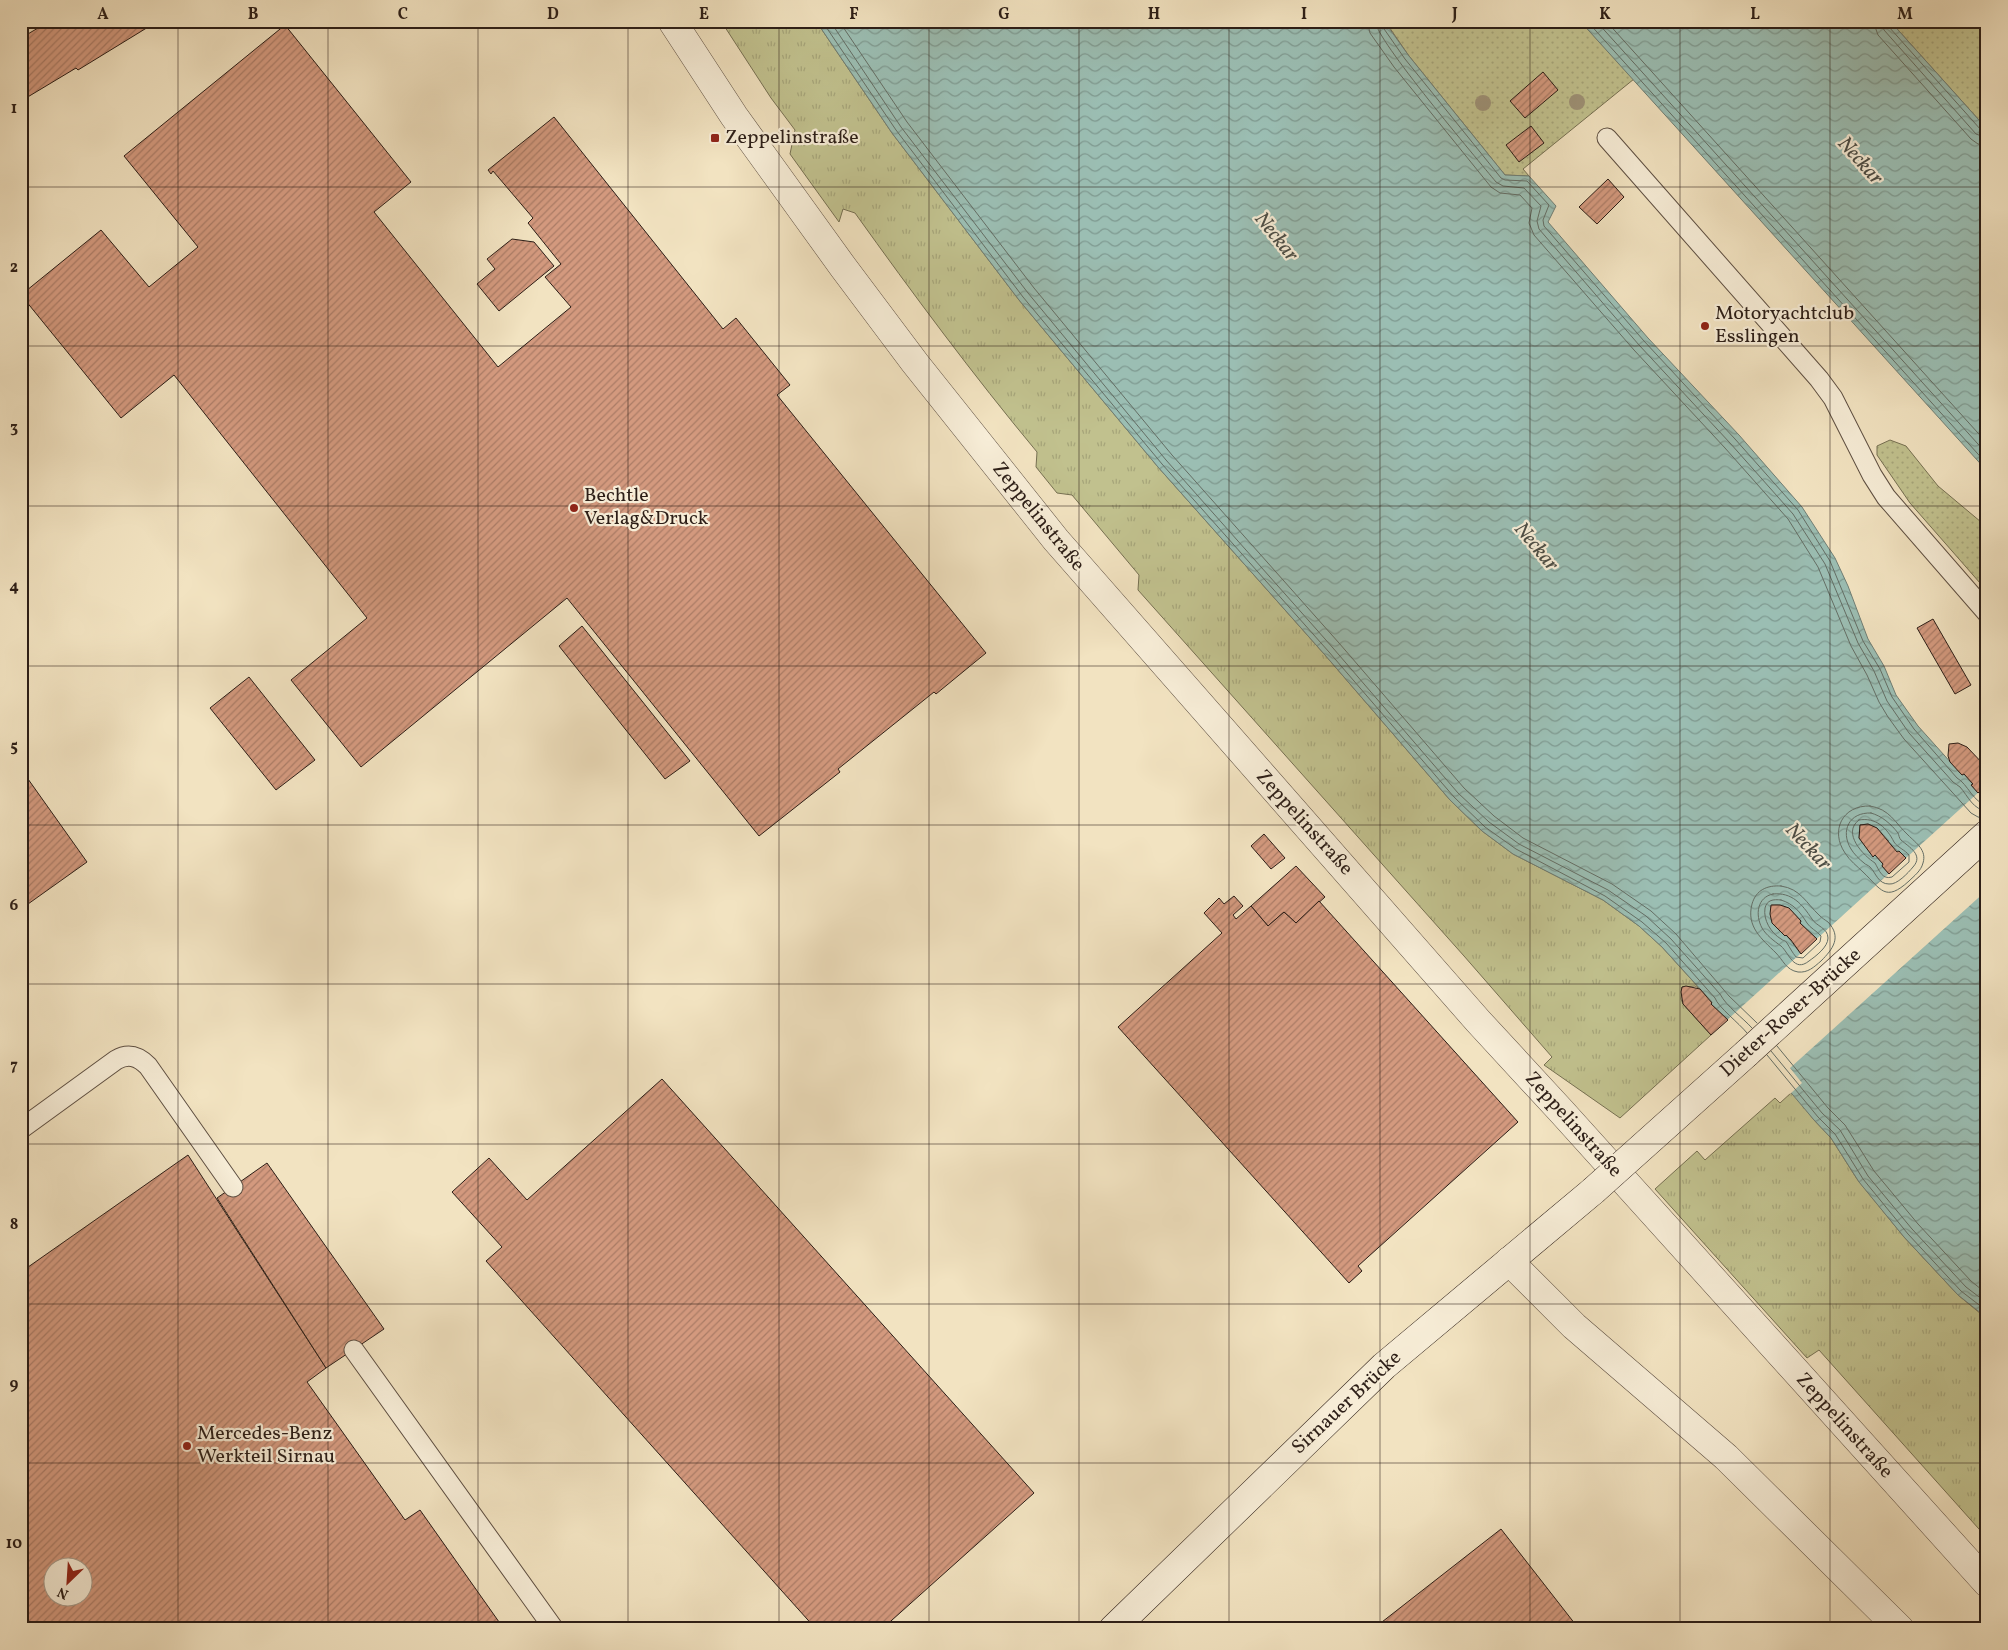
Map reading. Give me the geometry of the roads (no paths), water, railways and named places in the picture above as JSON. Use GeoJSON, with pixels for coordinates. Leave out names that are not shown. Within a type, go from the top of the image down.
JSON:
{"type":"FeatureCollection","features":[{"type":"Feature","properties":{"kind":"street","name":"Zeppelinstraße"},"geometry":{"type":"LineString","coordinates":[[672,21],[734,116],[838,260],[921,371],[1056,540],[1478,1021],[1987,1582]]}},
{"type":"Feature","properties":{"kind":"street","name":"Dieter-Roser-Brücke"},"geometry":{"type":"LineString","coordinates":[[1593,1191],[1747,1054],[1987,834]]}},
{"type":"Feature","properties":{"kind":"street","name":"Sirnauer Brücke"},"geometry":{"type":"LineString","coordinates":[[1113,1629],[1384,1366],[1593,1191]]}},
{"type":"Feature","properties":{"kind":"street"},"geometry":{"type":"LineString","coordinates":[[1509,1261],[1574,1326],[1741,1471],[1900,1629]]}},
{"type":"Feature","properties":{"kind":"lane"},"geometry":{"type":"LineString","coordinates":[[1606,138],[1819,379],[1833,398],[1872,475],[1886,497],[1987,613]]}},
{"type":"Feature","properties":{"kind":"lane"},"geometry":{"type":"LineString","coordinates":[[21,1129],[116,1060],[123,1056],[132,1056],[141,1059],[148,1066],[233,1187]]}},
{"type":"Feature","properties":{"kind":"lane"},"geometry":{"type":"LineString","coordinates":[[354,1350],[554,1629]]}},
{"type":"Feature","properties":{"kind":"water","name":"Neckar"},"geometry":{"type":"Polygon","coordinates":[[[816,21],[1384,21],[1409,56],[1505,175],[1529,176],[1556,206],[1548,222],[1648,338],[1739,435],[1802,507],[1835,558],[1868,639],[1884,666],[1896,695],[1918,726],[1962,775],[1964,774],[1973,784],[1971,785],[1987,802],[1987,1318],[1958,1295],[1904,1237],[1859,1182],[1831,1138],[1733,1024],[1711,1004],[1712,1002],[1662,947],[1639,926],[1603,900],[1513,854],[1482,831],[1450,800],[1325,655],[1158,467],[1019,300],[892,133],[816,21]],[[1868,824],[1860,825],[1859,838],[1873,856],[1875,855],[1883,864],[1882,866],[1889,874],[1905,858],[1888,842],[1877,828],[1868,824]],[[1772,905],[1771,915],[1773,922],[1801,954],[1817,939],[1788,908],[1781,905],[1772,905]]]}},
{"type":"Feature","properties":{"kind":"water","name":"Neckar"},"geometry":{"type":"Polygon","coordinates":[[[1580,21],[1890,21],[1987,129],[1987,471],[1580,21]]]}},
{"type":"Feature","properties":{"kind":"place","name":"Zeppelinstraße"},"geometry":{"type":"Point","coordinates":[715,138]}},
{"type":"Feature","properties":{"kind":"place","name":"Motoryachtclub Esslingen"},"geometry":{"type":"Point","coordinates":[1705,326]}},
{"type":"Feature","properties":{"kind":"place","name":"Bechtle Verlag&Druck"},"geometry":{"type":"Point","coordinates":[574,508]}},
{"type":"Feature","properties":{"kind":"place","name":"Mercedes-Benz Werkteil Sirnau"},"geometry":{"type":"Point","coordinates":[187,1446]}}]}
